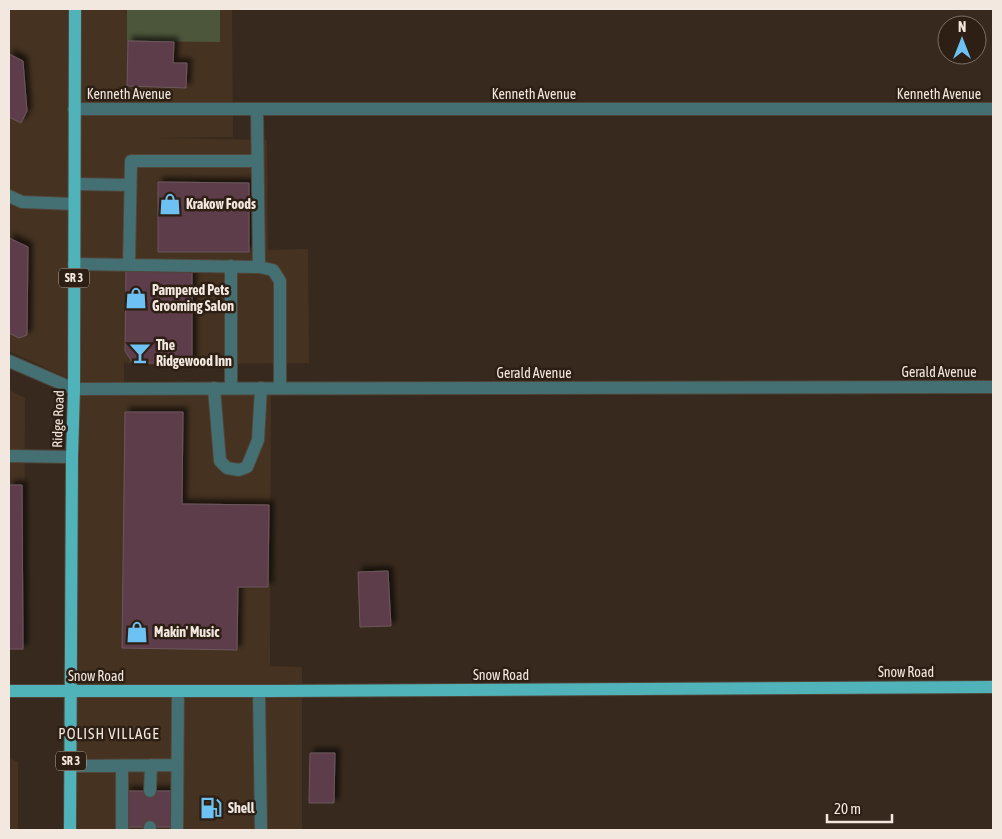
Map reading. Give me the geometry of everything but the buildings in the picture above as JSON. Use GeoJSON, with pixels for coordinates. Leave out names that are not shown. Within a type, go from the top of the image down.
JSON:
{"type":"FeatureCollection","features":[{"type":"Feature","properties":{"kind":"main road","name":"Ridge Road"},"geometry":{"type":"LineString","coordinates":[[70,830],[75,9]]}},
{"type":"Feature","properties":{"kind":"main road","name":"Snow Road"},"geometry":{"type":"LineString","coordinates":[[9,691],[993,687]]}},
{"type":"Feature","properties":{"kind":"street","name":"Kenneth Avenue"},"geometry":{"type":"LineString","coordinates":[[74,109],[993,109]]}},
{"type":"Feature","properties":{"kind":"street"},"geometry":{"type":"LineString","coordinates":[[256,109],[259,267]]}},
{"type":"Feature","properties":{"kind":"street"},"geometry":{"type":"LineString","coordinates":[[129,265],[131,162],[257,161]]}},
{"type":"Feature","properties":{"kind":"street"},"geometry":{"type":"LineString","coordinates":[[75,184],[130,185]]}},
{"type":"Feature","properties":{"kind":"street"},"geometry":{"type":"LineString","coordinates":[[9,196],[22,202],[74,204]]}},
{"type":"Feature","properties":{"kind":"street"},"geometry":{"type":"LineString","coordinates":[[74,264],[231,266],[259,267],[273,270],[280,281],[280,388]]}},
{"type":"Feature","properties":{"kind":"street"},"geometry":{"type":"LineString","coordinates":[[231,266],[231,388]]}},
{"type":"Feature","properties":{"kind":"street"},"geometry":{"type":"LineString","coordinates":[[9,361],[74,389]]}},
{"type":"Feature","properties":{"kind":"street","name":"Gerald Avenue"},"geometry":{"type":"LineString","coordinates":[[74,389],[993,387]]}},
{"type":"Feature","properties":{"kind":"street"},"geometry":{"type":"LineString","coordinates":[[214,388],[220,461],[227,468],[239,470],[247,467],[258,440],[261,388]]}},
{"type":"Feature","properties":{"kind":"street"},"geometry":{"type":"LineString","coordinates":[[9,456],[72,457]]}},
{"type":"Feature","properties":{"kind":"street"},"geometry":{"type":"LineString","coordinates":[[177,830],[178,691]]}},
{"type":"Feature","properties":{"kind":"street"},"geometry":{"type":"LineString","coordinates":[[259,691],[261,830]]}},
{"type":"Feature","properties":{"kind":"street"},"geometry":{"type":"LineString","coordinates":[[150,792],[151,765]]}},
{"type":"Feature","properties":{"kind":"street"},"geometry":{"type":"LineString","coordinates":[[71,766],[177,765]]}},
{"type":"Feature","properties":{"kind":"street"},"geometry":{"type":"LineString","coordinates":[[122,766],[122,830]]}},
{"type":"Feature","properties":{"kind":"shaded area"},"geometry":{"type":"Polygon","coordinates":[[[9,9],[232,9],[233,137],[157,138],[267,140],[268,250],[308,249],[309,363],[136,365],[124,362],[124,383],[271,382],[270,666],[302,667],[302,830],[75,830],[80,384],[9,351],[9,9]]]}},
{"type":"Feature","properties":{"kind":"shaded area"},"geometry":{"type":"Polygon","coordinates":[[[9,390],[25,398],[24,650],[9,650],[9,390]]]}},
{"type":"Feature","properties":{"kind":"shaded area"},"geometry":{"type":"Polygon","coordinates":[[[9,758],[18,762],[18,830],[9,830],[9,758]]]}},
{"type":"Feature","properties":{"kind":"green space"},"geometry":{"type":"Polygon","coordinates":[[[127,9],[220,9],[220,42],[127,41],[127,9]]]}},
{"type":"Feature","properties":{"kind":"place","name":"Krakow Foods"},"geometry":{"type":"Point","coordinates":[170,204]}},
{"type":"Feature","properties":{"kind":"place","name":"Pampered Pets Grooming Salon"},"geometry":{"type":"Point","coordinates":[136,298]}},
{"type":"Feature","properties":{"kind":"place","name":"The Ridgewood Inn"},"geometry":{"type":"Point","coordinates":[140,353]}},
{"type":"Feature","properties":{"kind":"place","name":"Makin' Music"},"geometry":{"type":"Point","coordinates":[137,632]}},
{"type":"Feature","properties":{"kind":"place","name":"Shell"},"geometry":{"type":"Point","coordinates":[211,808]}},
{"type":"Feature","properties":{"kind":"district","name":"POLISH VILLAGE"},"geometry":{"type":"Point","coordinates":[109,733]}}]}
